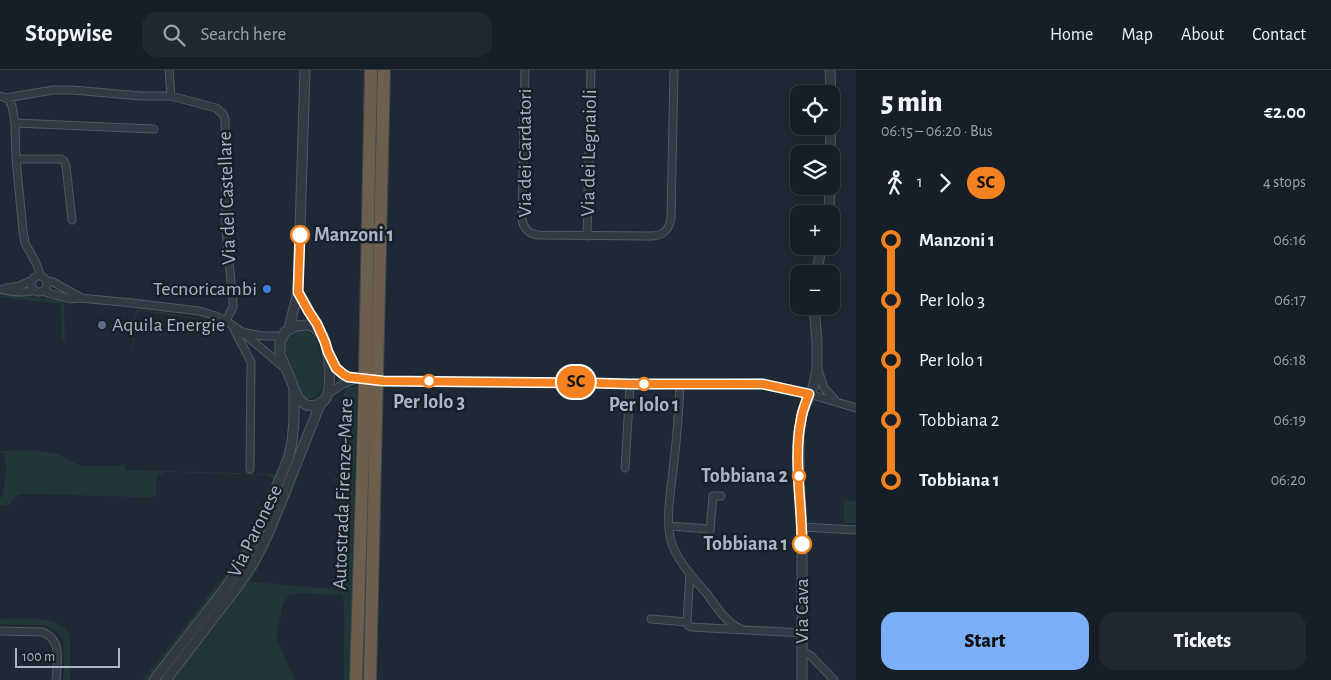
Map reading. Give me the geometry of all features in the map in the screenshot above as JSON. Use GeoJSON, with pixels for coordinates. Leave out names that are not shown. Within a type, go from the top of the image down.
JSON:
{"type":"FeatureCollection","features":[{"type":"Feature","properties":{"kind":"highway","name":"Autostrada Firenze-Mare"},"geometry":{"type":"LineString","coordinates":[[356,680],[364,420],[371,70]]}},
{"type":"Feature","properties":{"kind":"highway","name":"Autostrada Firenze-Mare"},"geometry":{"type":"LineString","coordinates":[[370,680],[384,70]]}},
{"type":"Feature","properties":{"kind":"street"},"geometry":{"type":"LineString","coordinates":[[170,70],[171,96]]}},
{"type":"Feature","properties":{"kind":"street"},"geometry":{"type":"LineString","coordinates":[[289,328],[298,292],[305,70]]}},
{"type":"Feature","properties":{"kind":"street","name":"Via dei Cardatori"},"geometry":{"type":"LineString","coordinates":[[525,70],[523,223],[525,228],[533,235],[587,236],[652,236],[660,235],[668,229],[671,218],[674,70]]}},
{"type":"Feature","properties":{"kind":"street","name":"Via dei Legnaioli"},"geometry":{"type":"LineString","coordinates":[[587,236],[590,70]]}},
{"type":"Feature","properties":{"kind":"street"},"geometry":{"type":"LineString","coordinates":[[830,70],[831,85]]}},
{"type":"Feature","properties":{"kind":"street","name":"Via del Castellare"},"geometry":{"type":"LineString","coordinates":[[3,97],[59,90],[142,96],[171,96],[216,108],[223,114],[225,119],[226,231],[233,301],[228,323]]}},
{"type":"Feature","properties":{"kind":"street"},"geometry":{"type":"LineString","coordinates":[[0,289],[29,292],[46,288],[44,279],[25,243],[16,159],[15,123],[12,106],[9,100],[3,97]]}},
{"type":"Feature","properties":{"kind":"street"},"geometry":{"type":"LineString","coordinates":[[15,123],[154,129]]}},
{"type":"Feature","properties":{"kind":"street"},"geometry":{"type":"LineString","coordinates":[[16,159],[61,159],[64,161],[72,220]]}},
{"type":"Feature","properties":{"kind":"street"},"geometry":{"type":"LineString","coordinates":[[0,289],[25,285],[36,277],[53,282],[80,298]]}},
{"type":"Feature","properties":{"kind":"street"},"geometry":{"type":"LineString","coordinates":[[33,280],[32,284],[39,291],[70,299],[132,302],[199,311],[216,316],[242,332],[287,370]]}},
{"type":"Feature","properties":{"kind":"street"},"geometry":{"type":"LineString","coordinates":[[298,292],[317,324],[336,368],[343,374],[357,379],[343,384],[329,393]]}},
{"type":"Feature","properties":{"kind":"street","name":"Via Cava"},"geometry":{"type":"LineString","coordinates":[[802,680],[802,528],[799,434],[802,415],[813,388],[817,369],[815,315]]}},
{"type":"Feature","properties":{"kind":"street"},"geometry":{"type":"LineString","coordinates":[[228,323],[234,329],[251,362],[250,470]]}},
{"type":"Feature","properties":{"kind":"street"},"geometry":{"type":"LineString","coordinates":[[321,402],[316,405],[306,405],[299,399],[282,361],[279,348],[285,332],[289,328],[296,326],[308,325],[323,336]]}},
{"type":"Feature","properties":{"kind":"street"},"geometry":{"type":"LineString","coordinates":[[242,332],[262,336],[282,336]]}},
{"type":"Feature","properties":{"kind":"street"},"geometry":{"type":"LineString","coordinates":[[328,352],[329,393]]}},
{"type":"Feature","properties":{"kind":"street"},"geometry":{"type":"LineString","coordinates":[[251,362],[258,356],[269,356]]}},
{"type":"Feature","properties":{"kind":"street"},"geometry":{"type":"LineString","coordinates":[[817,369],[824,388],[838,403]]}},
{"type":"Feature","properties":{"kind":"street"},"geometry":{"type":"LineString","coordinates":[[383,381],[763,384],[809,394],[856,408]]}},
{"type":"Feature","properties":{"kind":"street"},"geometry":{"type":"LineString","coordinates":[[625,468],[630,384]]}},
{"type":"Feature","properties":{"kind":"street"},"geometry":{"type":"LineString","coordinates":[[680,384],[669,526],[671,542],[690,573],[727,619],[741,629]]}},
{"type":"Feature","properties":{"kind":"street","name":"Via Paronese"},"geometry":{"type":"LineString","coordinates":[[154,680],[226,587],[245,559],[258,534],[289,456],[294,420],[294,388]]}},
{"type":"Feature","properties":{"kind":"street","name":"Via Paronese"},"geometry":{"type":"LineString","coordinates":[[166,680],[236,589],[254,562],[269,532],[321,402],[326,399],[329,393]]}},
{"type":"Feature","properties":{"kind":"street"},"geometry":{"type":"LineString","coordinates":[[709,542],[713,496],[721,496]]}},
{"type":"Feature","properties":{"kind":"street"},"geometry":{"type":"LineString","coordinates":[[669,526],[710,529]]}},
{"type":"Feature","properties":{"kind":"street"},"geometry":{"type":"LineString","coordinates":[[802,528],[856,530]]}},
{"type":"Feature","properties":{"kind":"street"},"geometry":{"type":"LineString","coordinates":[[690,573],[687,622],[691,627],[803,633]]}},
{"type":"Feature","properties":{"kind":"street"},"geometry":{"type":"LineString","coordinates":[[651,619],[687,622]]}},
{"type":"Feature","properties":{"kind":"street"},"geometry":{"type":"LineString","coordinates":[[0,631],[42,632],[49,634],[57,646],[56,680]]}},
{"type":"Feature","properties":{"kind":"street"},"geometry":{"type":"LineString","coordinates":[[802,654],[808,654],[812,657],[834,680]]}},
{"type":"Feature","properties":{"kind":"green space"},"geometry":{"type":"Polygon","coordinates":[[[0,294],[61,300],[64,304],[65,342],[98,346],[64,342],[62,340],[61,304],[0,297],[0,294]]]}},
{"type":"Feature","properties":{"kind":"green space"},"geometry":{"type":"Polygon","coordinates":[[[136,309],[188,316],[218,325],[217,327],[189,318],[139,311],[137,313],[132,349],[136,309]]]}},
{"type":"Feature","properties":{"kind":"green space"},"geometry":{"type":"Polygon","coordinates":[[[299,331],[307,332],[314,336],[319,346],[322,385],[319,394],[311,399],[306,399],[301,394],[285,347],[288,337],[299,331]]]}},
{"type":"Feature","properties":{"kind":"green space"},"geometry":{"type":"Polygon","coordinates":[[[357,386],[350,680],[344,680],[344,605],[342,594],[300,593],[289,595],[283,604],[277,632],[277,640],[295,680],[172,680],[218,623],[249,578],[274,530],[297,474],[299,476],[267,551],[251,581],[332,589],[337,588],[340,584],[339,483],[331,477],[344,481],[343,394],[347,387],[357,386]]]}},
{"type":"Feature","properties":{"kind":"green space"},"geometry":{"type":"Polygon","coordinates":[[[29,450],[58,454],[81,466],[117,466],[125,464],[126,470],[277,474],[252,533],[233,569],[148,680],[143,680],[227,572],[244,545],[273,479],[268,475],[165,472],[158,475],[156,493],[153,497],[24,494],[16,497],[11,504],[6,506],[0,505],[7,470],[4,453],[0,453],[0,451],[29,450]]]}},
{"type":"Feature","properties":{"kind":"green space"},"geometry":{"type":"Polygon","coordinates":[[[844,500],[856,501],[856,523],[844,523],[844,500]]]}},
{"type":"Feature","properties":{"kind":"green space"},"geometry":{"type":"Polygon","coordinates":[[[11,618],[44,620],[60,624],[66,629],[70,635],[70,680],[64,680],[64,646],[62,639],[56,632],[46,625],[0,624],[0,620],[11,618]]]}},
{"type":"Feature","properties":{"kind":"bus line","name":"SC"},"geometry":{"type":"LineString","coordinates":[[300,235],[298,292],[317,324],[336,368],[348,377],[383,381],[763,384],[809,394],[800,420],[798,452],[802,544]]}},
{"type":"Feature","properties":{"kind":"place","name":"Manzoni 1"},"geometry":{"type":"Point","coordinates":[300,235]}},
{"type":"Feature","properties":{"kind":"place","name":"Tecnoricambi"},"geometry":{"type":"Point","coordinates":[267,289]}},
{"type":"Feature","properties":{"kind":"place","name":"Aquila Energie"},"geometry":{"type":"Point","coordinates":[102,325]}},
{"type":"Feature","properties":{"kind":"place","name":"Per Iolo 3"},"geometry":{"type":"Point","coordinates":[429,381]}},
{"type":"Feature","properties":{"kind":"place","name":"Per Iolo 1"},"geometry":{"type":"Point","coordinates":[644,384]}},
{"type":"Feature","properties":{"kind":"place","name":"Tobbiana 2"},"geometry":{"type":"Point","coordinates":[799,476]}},
{"type":"Feature","properties":{"kind":"place","name":"Tobbiana 1"},"geometry":{"type":"Point","coordinates":[802,544]}}]}
